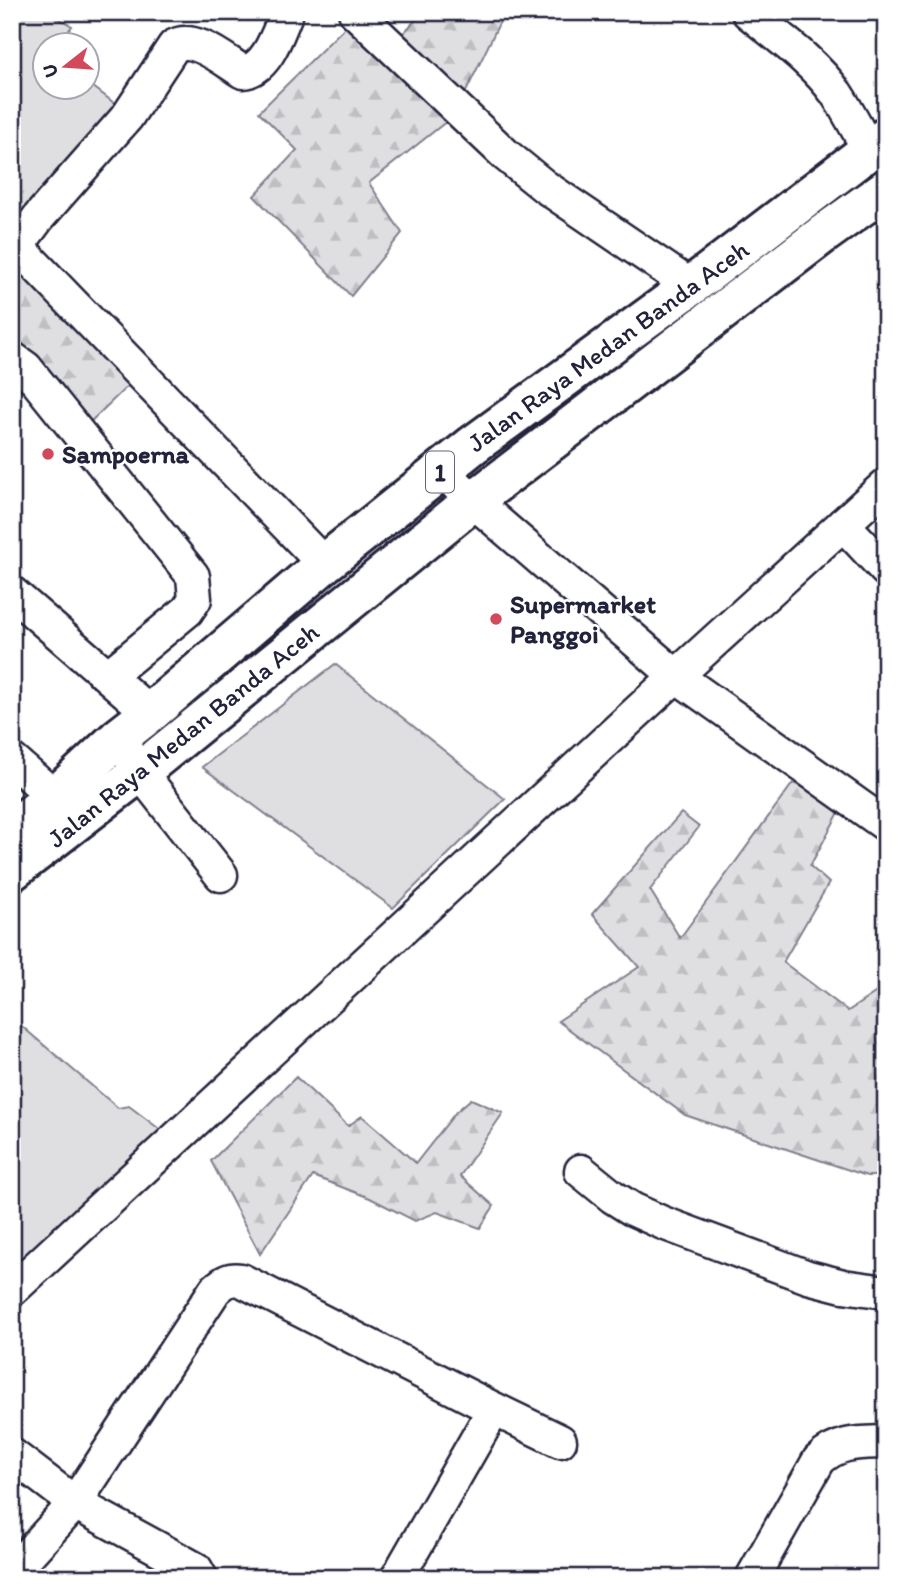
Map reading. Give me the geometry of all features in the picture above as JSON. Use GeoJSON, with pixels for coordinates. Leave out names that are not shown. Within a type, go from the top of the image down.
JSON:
{"type":"FeatureCollection","features":[{"type":"Feature","properties":{"kind":"highway","name":"Jalan Raya Medan Banda Aceh"},"geometry":{"type":"LineString","coordinates":[[12,829],[55,797],[118,738],[324,564],[442,470],[877,144]]}},
{"type":"Feature","properties":{"kind":"highway","name":"Jalan Raya Medan Banda Aceh"},"geometry":{"type":"LineString","coordinates":[[12,871],[140,772],[473,502],[811,243],[886,189]]}},
{"type":"Feature","properties":{"kind":"street"},"geometry":{"type":"LineString","coordinates":[[287,12],[260,65],[248,72],[243,72],[195,43],[181,42],[174,46],[127,117],[39,217],[15,249],[324,564]]}},
{"type":"Feature","properties":{"kind":"street"},"geometry":{"type":"LineString","coordinates":[[355,12],[506,156],[544,186],[691,286]]}},
{"type":"Feature","properties":{"kind":"street"},"geometry":{"type":"LineString","coordinates":[[748,12],[808,62],[877,144]]}},
{"type":"Feature","properties":{"kind":"street"},"geometry":{"type":"LineString","coordinates":[[12,358],[26,368],[193,576],[195,599],[187,611],[108,676]]}},
{"type":"Feature","properties":{"kind":"street"},"geometry":{"type":"LineString","coordinates":[[442,470],[473,502],[676,677],[886,825]]}},
{"type":"Feature","properties":{"kind":"street"},"geometry":{"type":"LineString","coordinates":[[12,1290],[886,485]]}},
{"type":"Feature","properties":{"kind":"street"},"geometry":{"type":"LineString","coordinates":[[843,524],[886,570]]}},
{"type":"Feature","properties":{"kind":"street"},"geometry":{"type":"LineString","coordinates":[[12,593],[150,713]]}},
{"type":"Feature","properties":{"kind":"street"},"geometry":{"type":"LineString","coordinates":[[118,738],[140,772],[221,875]]}},
{"type":"Feature","properties":{"kind":"street"},"geometry":{"type":"LineString","coordinates":[[12,760],[55,797]]}},
{"type":"Feature","properties":{"kind":"street"},"geometry":{"type":"LineString","coordinates":[[581,1171],[613,1197],[663,1223],[808,1278],[886,1292]]}},
{"type":"Feature","properties":{"kind":"street"},"geometry":{"type":"LineString","coordinates":[[12,1572],[75,1503],[215,1290],[226,1280],[233,1278],[560,1441]]}},
{"type":"Feature","properties":{"kind":"street"},"geometry":{"type":"LineString","coordinates":[[402,1576],[494,1409]]}},
{"type":"Feature","properties":{"kind":"street"},"geometry":{"type":"LineString","coordinates":[[752,1578],[819,1460],[828,1451],[839,1446],[886,1442]]}},
{"type":"Feature","properties":{"kind":"street"},"geometry":{"type":"LineString","coordinates":[[12,1455],[75,1503],[196,1569],[201,1578]]}},
{"type":"Feature","properties":{"kind":"green space"},"geometry":{"type":"Polygon","coordinates":[[[12,12],[48,12],[72,26],[68,32],[32,32],[32,102],[102,102],[102,94],[118,106],[12,242],[12,12]]]}},
{"type":"Feature","properties":{"kind":"green space"},"geometry":{"type":"Polygon","coordinates":[[[423,12],[504,13],[464,96],[397,40],[423,12]]]}},
{"type":"Feature","properties":{"kind":"green space"},"geometry":{"type":"Polygon","coordinates":[[[347,25],[452,117],[369,183],[402,233],[351,296],[254,196],[297,150],[259,112],[347,25]]]}},
{"type":"Feature","properties":{"kind":"green space"},"geometry":{"type":"Polygon","coordinates":[[[22,264],[135,379],[86,426],[12,344],[12,274],[22,264]]]}},
{"type":"Feature","properties":{"kind":"green space"},"geometry":{"type":"Polygon","coordinates":[[[335,664],[505,799],[393,908],[202,767],[335,664]]]}},
{"type":"Feature","properties":{"kind":"green space"},"geometry":{"type":"Polygon","coordinates":[[[793,783],[843,805],[810,866],[829,883],[783,962],[848,1011],[878,991],[886,997],[886,1176],[867,1176],[685,1115],[558,1021],[639,967],[592,914],[681,813],[699,827],[650,890],[680,938],[793,783]]]}},
{"type":"Feature","properties":{"kind":"green space"},"geometry":{"type":"Polygon","coordinates":[[[12,1018],[118,1108],[129,1106],[166,1134],[12,1273],[12,1018]]]}},
{"type":"Feature","properties":{"kind":"green space"},"geometry":{"type":"Polygon","coordinates":[[[296,1077],[348,1126],[362,1116],[416,1163],[456,1112],[471,1099],[503,1113],[460,1176],[494,1206],[480,1228],[437,1212],[415,1221],[370,1198],[313,1176],[260,1254],[211,1161],[296,1077]]]}},
{"type":"Feature","properties":{"kind":"place","name":"Sampoerna"},"geometry":{"type":"Point","coordinates":[48,454]}},
{"type":"Feature","properties":{"kind":"place","name":"Supermarket Panggoi"},"geometry":{"type":"Point","coordinates":[496,619]}}]}
